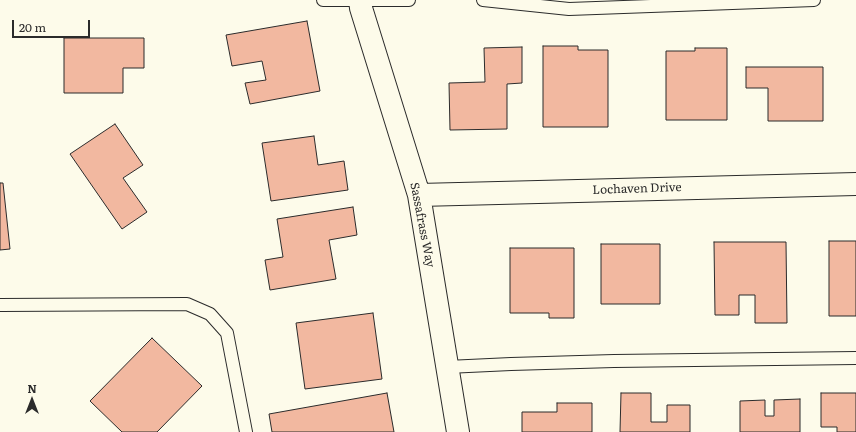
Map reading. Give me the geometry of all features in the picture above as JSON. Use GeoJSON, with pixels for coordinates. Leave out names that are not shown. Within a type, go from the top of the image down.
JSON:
{"type":"FeatureCollection","features":[{"type":"Feature","properties":{"kind":"street","name":"Sassafrass Way"},"geometry":{"type":"LineString","coordinates":[[360,0],[361,8],[418,195],[458,432]]}},
{"type":"Feature","properties":{"kind":"street","name":"Lochaven Drive"},"geometry":{"type":"LineString","coordinates":[[418,195],[856,184]]}},
{"type":"Feature","properties":{"kind":"lane"},"geometry":{"type":"LineString","coordinates":[[324,0],[409,0]]}},
{"type":"Feature","properties":{"kind":"lane"},"geometry":{"type":"LineString","coordinates":[[483,0],[569,9],[814,0]]}},
{"type":"Feature","properties":{"kind":"lane"},"geometry":{"type":"LineString","coordinates":[[0,305],[187,304],[210,314],[227,333],[246,432]]}},
{"type":"Feature","properties":{"kind":"lane"},"geometry":{"type":"LineString","coordinates":[[447,367],[614,361],[856,358]]}},
{"type":"Feature","properties":{"kind":"building"},"geometry":{"type":"Polygon","coordinates":[[[307,21],[320,91],[250,104],[245,83],[266,80],[262,61],[232,66],[226,35],[307,21]]]}},
{"type":"Feature","properties":{"kind":"building"},"geometry":{"type":"Polygon","coordinates":[[[64,38],[144,38],[144,68],[123,68],[123,93],[64,93],[64,38]]]}},
{"type":"Feature","properties":{"kind":"building"},"geometry":{"type":"Polygon","coordinates":[[[543,46],[578,46],[578,50],[608,50],[608,127],[543,127],[543,46]]]}},
{"type":"Feature","properties":{"kind":"building"},"geometry":{"type":"Polygon","coordinates":[[[522,47],[522,83],[507,84],[507,129],[450,130],[449,83],[485,82],[484,48],[522,47]]]}},
{"type":"Feature","properties":{"kind":"building"},"geometry":{"type":"Polygon","coordinates":[[[695,48],[727,48],[727,120],[666,120],[666,51],[695,51],[695,48]]]}},
{"type":"Feature","properties":{"kind":"building"},"geometry":{"type":"Polygon","coordinates":[[[746,67],[823,67],[823,121],[768,121],[768,88],[746,88],[746,67]]]}},
{"type":"Feature","properties":{"kind":"building"},"geometry":{"type":"Polygon","coordinates":[[[115,124],[143,165],[123,178],[147,212],[122,229],[70,154],[115,124]]]}},
{"type":"Feature","properties":{"kind":"building"},"geometry":{"type":"Polygon","coordinates":[[[314,136],[318,165],[344,161],[348,190],[271,201],[262,143],[314,136]]]}},
{"type":"Feature","properties":{"kind":"building"},"geometry":{"type":"Polygon","coordinates":[[[0,183],[3,183],[10,249],[0,250],[0,183]]]}},
{"type":"Feature","properties":{"kind":"building"},"geometry":{"type":"Polygon","coordinates":[[[353,207],[357,235],[329,240],[336,279],[270,290],[265,260],[283,257],[277,219],[353,207]]]}},
{"type":"Feature","properties":{"kind":"building"},"geometry":{"type":"Polygon","coordinates":[[[829,241],[856,241],[856,316],[829,316],[829,241]]]}},
{"type":"Feature","properties":{"kind":"building"},"geometry":{"type":"Polygon","coordinates":[[[714,242],[786,242],[787,323],[755,323],[755,295],[739,295],[739,315],[715,315],[714,242]]]}},
{"type":"Feature","properties":{"kind":"building"},"geometry":{"type":"Polygon","coordinates":[[[601,244],[660,244],[660,304],[601,304],[601,244]]]}},
{"type":"Feature","properties":{"kind":"building"},"geometry":{"type":"Polygon","coordinates":[[[510,248],[574,248],[574,318],[549,318],[549,313],[510,313],[510,248]]]}},
{"type":"Feature","properties":{"kind":"building"},"geometry":{"type":"Polygon","coordinates":[[[373,313],[382,379],[305,389],[296,323],[373,313]]]}},
{"type":"Feature","properties":{"kind":"building"},"geometry":{"type":"Polygon","coordinates":[[[152,338],[202,386],[157,432],[122,432],[90,401],[152,338]]]}},
{"type":"Feature","properties":{"kind":"building"},"geometry":{"type":"Polygon","coordinates":[[[387,393],[394,432],[272,432],[269,414],[387,393]]]}},
{"type":"Feature","properties":{"kind":"building"},"geometry":{"type":"Polygon","coordinates":[[[621,393],[651,393],[651,422],[667,422],[667,405],[690,405],[690,432],[620,432],[621,393]]]}},
{"type":"Feature","properties":{"kind":"building"},"geometry":{"type":"Polygon","coordinates":[[[821,393],[856,393],[856,432],[837,432],[837,427],[821,427],[821,393]]]}},
{"type":"Feature","properties":{"kind":"building"},"geometry":{"type":"Polygon","coordinates":[[[800,399],[800,432],[740,432],[740,401],[765,400],[765,416],[774,416],[774,400],[800,399]]]}},
{"type":"Feature","properties":{"kind":"building"},"geometry":{"type":"Polygon","coordinates":[[[557,403],[592,403],[592,432],[522,432],[522,412],[557,412],[557,403]]]}}]}
